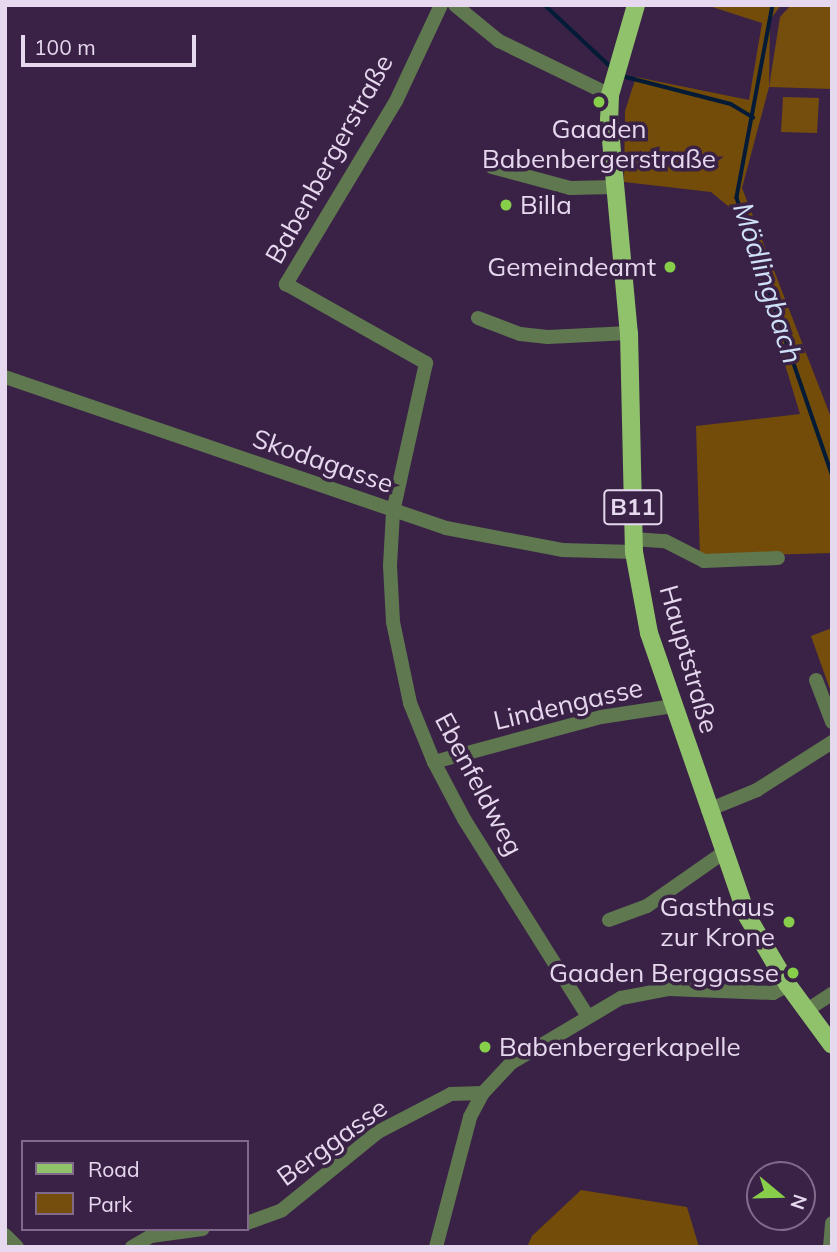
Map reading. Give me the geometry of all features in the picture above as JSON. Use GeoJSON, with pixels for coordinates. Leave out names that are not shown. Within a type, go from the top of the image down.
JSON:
{"type":"FeatureCollection","features":[{"type":"Feature","properties":{"kind":"main road","name":"Hauptstraße"},"geometry":{"type":"LineString","coordinates":[[636,5],[610,95],[615,187],[629,333],[634,545],[649,633],[723,853],[755,933],[788,985],[832,1045]]}},
{"type":"Feature","properties":{"kind":"street","name":"Babenbergerstraße"},"geometry":{"type":"LineString","coordinates":[[393,512],[426,363],[286,284],[396,100],[440,5]]}},
{"type":"Feature","properties":{"kind":"street"},"geometry":{"type":"LineString","coordinates":[[455,5],[499,41],[610,95]]}},
{"type":"Feature","properties":{"kind":"street"},"geometry":{"type":"LineString","coordinates":[[492,167],[570,188],[615,187]]}},
{"type":"Feature","properties":{"kind":"street"},"geometry":{"type":"LineString","coordinates":[[478,318],[520,334],[548,337],[629,333]]}},
{"type":"Feature","properties":{"kind":"street","name":"Skodagasse"},"geometry":{"type":"LineString","coordinates":[[5,377],[446,528],[562,550],[665,541],[704,561],[778,558]]}},
{"type":"Feature","properties":{"kind":"street","name":"Ebenfeldweg"},"geometry":{"type":"LineString","coordinates":[[393,512],[393,622],[410,703],[434,762],[587,1015]]}},
{"type":"Feature","properties":{"kind":"street"},"geometry":{"type":"LineString","coordinates":[[816,680],[832,722]]}},
{"type":"Feature","properties":{"kind":"street","name":"Lindengasse"},"geometry":{"type":"LineString","coordinates":[[434,762],[601,717],[673,706]]}},
{"type":"Feature","properties":{"kind":"street"},"geometry":{"type":"LineString","coordinates":[[709,810],[757,790],[832,742]]}},
{"type":"Feature","properties":{"kind":"street"},"geometry":{"type":"LineString","coordinates":[[609,920],[647,906],[723,853]]}},
{"type":"Feature","properties":{"kind":"street"},"geometry":{"type":"LineString","coordinates":[[436,1247],[470,1116],[483,1093],[511,1063],[587,1015],[650,991],[773,993],[788,985]]}},
{"type":"Feature","properties":{"kind":"street"},"geometry":{"type":"LineString","coordinates":[[807,1010],[832,994]]}},
{"type":"Feature","properties":{"kind":"street","name":"Berggasse"},"geometry":{"type":"LineString","coordinates":[[248,1223],[282,1210],[378,1132],[452,1094],[483,1093]]}},
{"type":"Feature","properties":{"kind":"street"},"geometry":{"type":"LineString","coordinates":[[830,1247],[832,1223]]}},
{"type":"Feature","properties":{"kind":"street"},"geometry":{"type":"LineString","coordinates":[[132,1247],[151,1236],[188,1231]]}},
{"type":"Feature","properties":{"kind":"street"},"geometry":{"type":"LineString","coordinates":[[5,1235],[18,1247]]}},
{"type":"Feature","properties":{"kind":"green space"},"geometry":{"type":"Polygon","coordinates":[[[791,5],[832,5],[832,89],[769,87],[780,17],[791,5]]]}},
{"type":"Feature","properties":{"kind":"green space"},"geometry":{"type":"Polygon","coordinates":[[[783,97],[819,98],[817,133],[781,132],[783,97]]]}},
{"type":"Feature","properties":{"kind":"green space"},"geometry":{"type":"Polygon","coordinates":[[[832,628],[832,695],[811,636],[832,628]]]}},
{"type":"Feature","properties":{"kind":"shaded area"},"geometry":{"type":"Polygon","coordinates":[[[706,5],[781,5],[770,20],[769,87],[742,188],[832,420],[832,553],[700,557],[696,426],[800,414],[740,216],[711,192],[624,182],[625,111],[636,77],[749,100],[762,23],[706,5]]]}},
{"type":"Feature","properties":{"kind":"shaded area"},"geometry":{"type":"Polygon","coordinates":[[[581,1190],[687,1207],[699,1247],[527,1247],[532,1236],[581,1190]]]}},
{"type":"Feature","properties":{"kind":"waterway"},"geometry":{"type":"LineString","coordinates":[[545,5],[609,65]]}},
{"type":"Feature","properties":{"kind":"waterway","name":"Mödlingbach"},"geometry":{"type":"LineString","coordinates":[[773,5],[737,198],[832,474]]}},
{"type":"Feature","properties":{"kind":"waterway"},"geometry":{"type":"LineString","coordinates":[[626,77],[731,104],[753,117]]}},
{"type":"Feature","properties":{"kind":"place","name":"Gaaden Babenbergerstraße"},"geometry":{"type":"Point","coordinates":[599,102]}},
{"type":"Feature","properties":{"kind":"place","name":"Billa"},"geometry":{"type":"Point","coordinates":[506,205]}},
{"type":"Feature","properties":{"kind":"place","name":"Gemeindeamt"},"geometry":{"type":"Point","coordinates":[670,267]}},
{"type":"Feature","properties":{"kind":"place","name":"Gasthaus zur Krone"},"geometry":{"type":"Point","coordinates":[789,922]}},
{"type":"Feature","properties":{"kind":"place","name":"Gaaden Berggasse"},"geometry":{"type":"Point","coordinates":[793,973]}},
{"type":"Feature","properties":{"kind":"place","name":"Babenbergerkapelle"},"geometry":{"type":"Point","coordinates":[485,1047]}}]}
